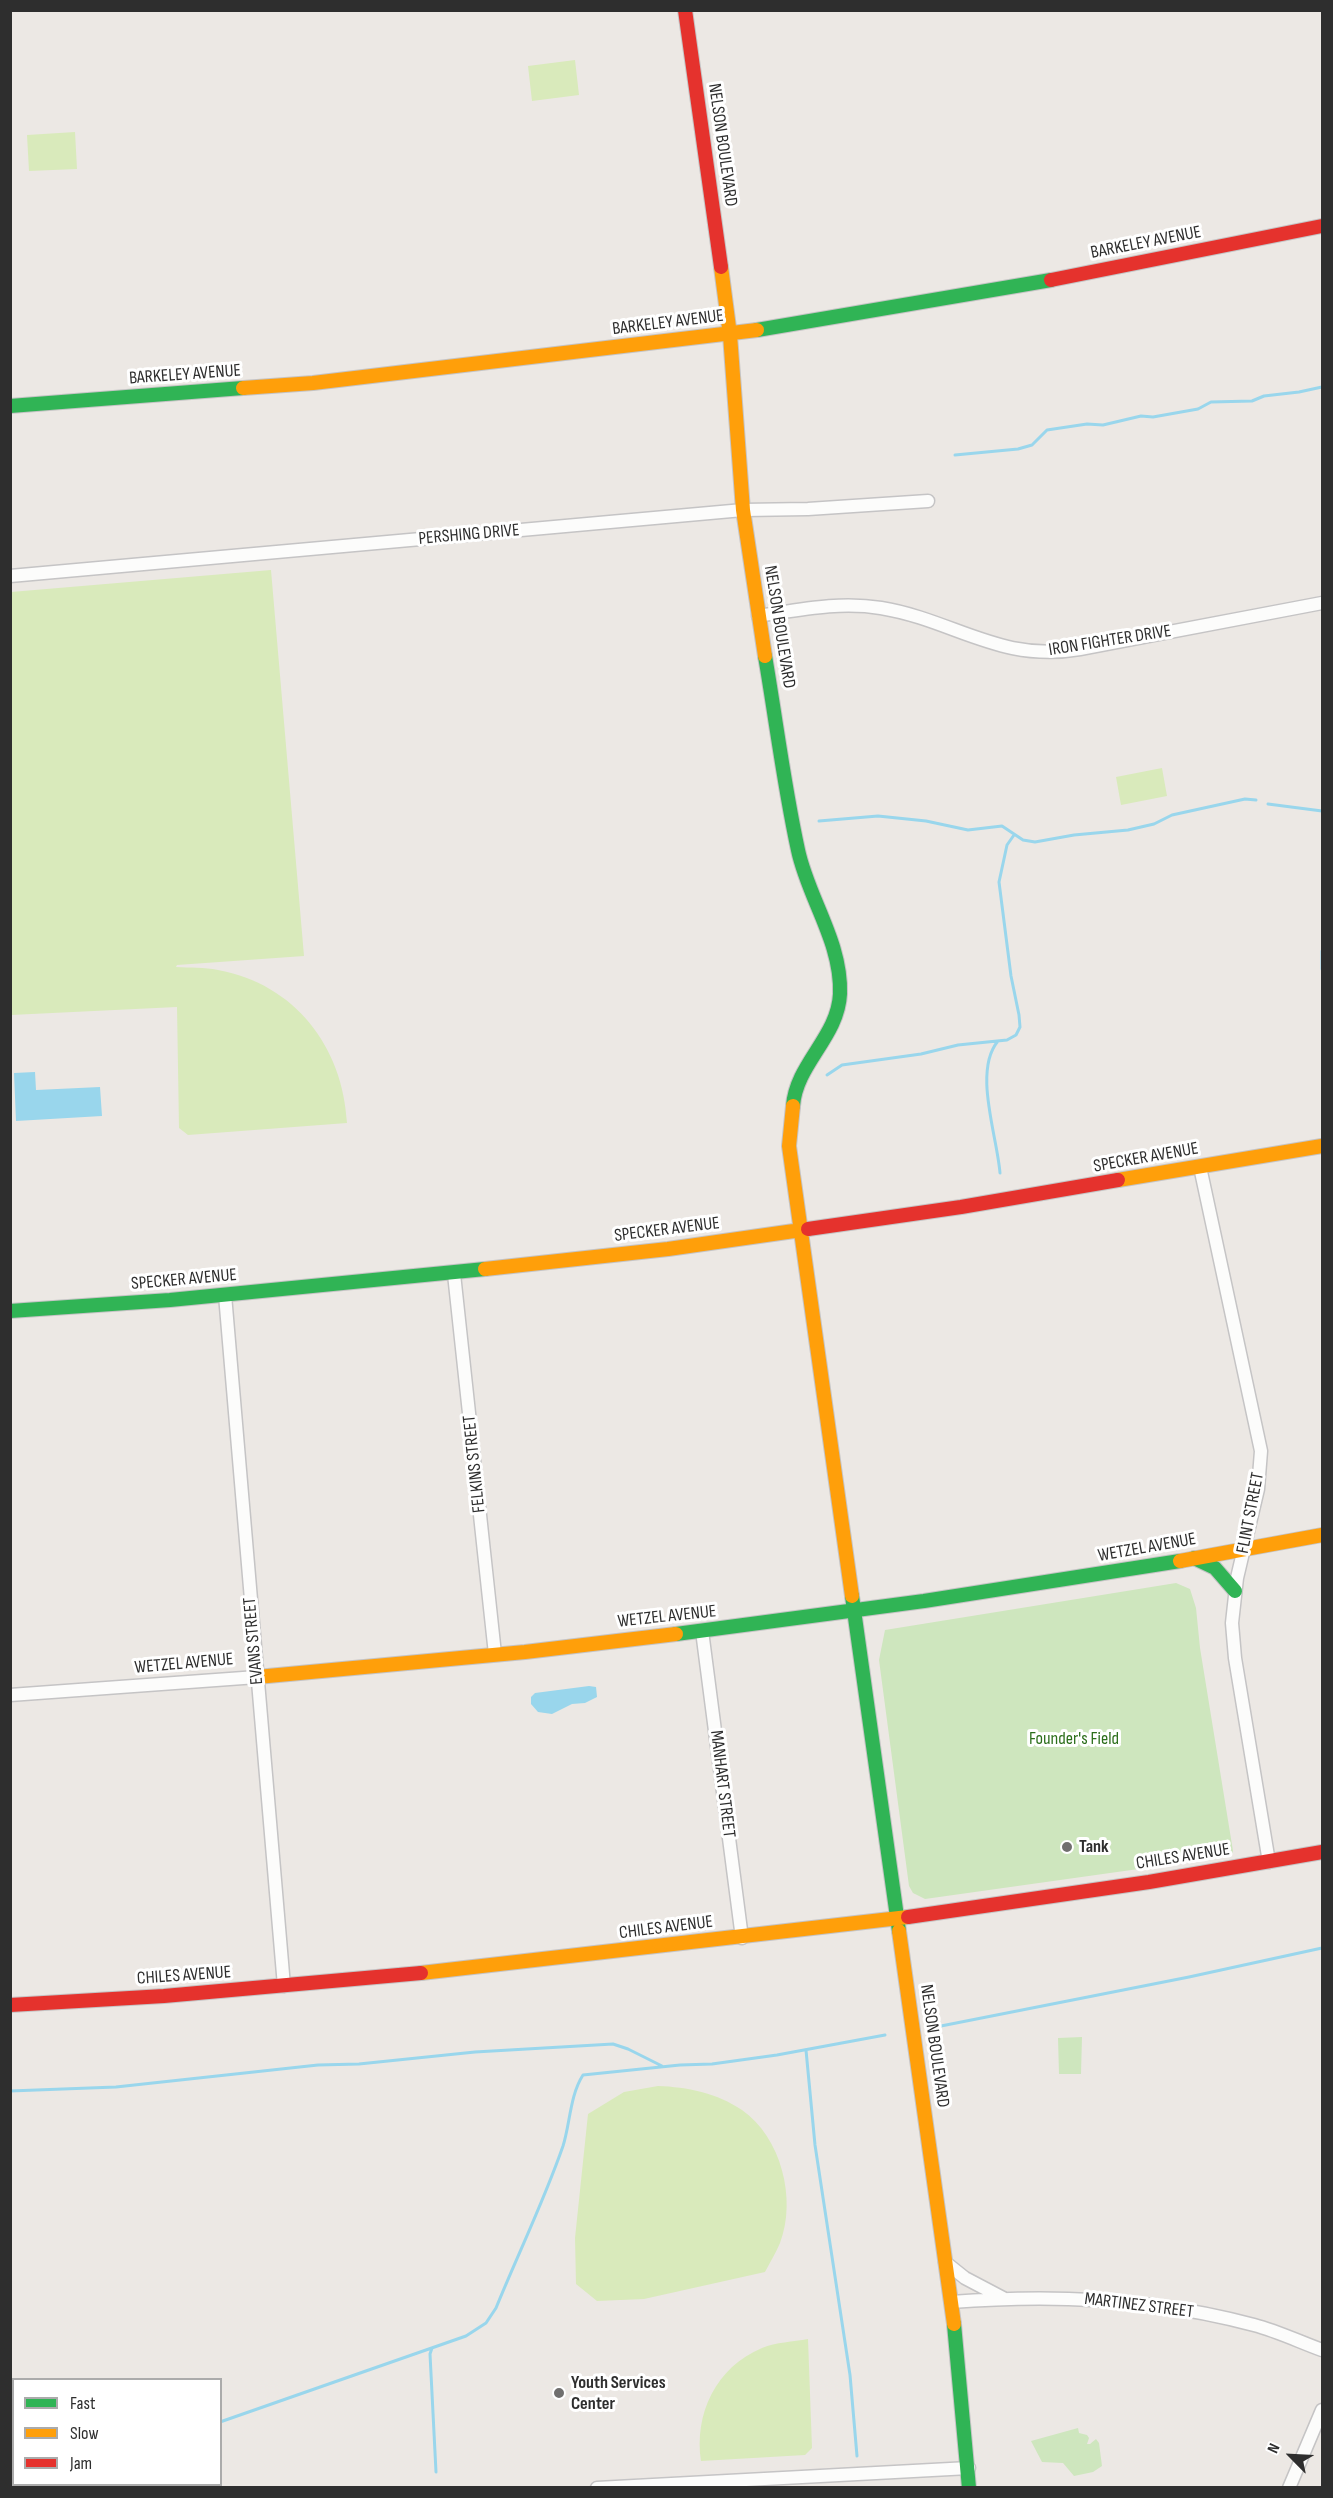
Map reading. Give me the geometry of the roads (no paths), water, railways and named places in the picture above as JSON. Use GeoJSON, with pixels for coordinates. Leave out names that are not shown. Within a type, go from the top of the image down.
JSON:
{"type":"FeatureCollection","features":[{"type":"Feature","properties":{"kind":"street","name":"NELSON BOULEVARD"},"geometry":{"type":"LineString","coordinates":[[685,10],[730,334],[742,510],[758,616],[798,852],[836,953],[839,978],[840,994],[835,1022],[802,1077],[792,1100],[789,1146],[856,1611],[951,2302],[969,2468],[969,2487]]}},
{"type":"Feature","properties":{"kind":"street","name":"BARKELEY AVENUE"},"geometry":{"type":"LineString","coordinates":[[10,406],[313,383],[730,334],[1114,269],[1323,226]]}},
{"type":"Feature","properties":{"kind":"street","name":"PERSHING DRIVE"},"geometry":{"type":"LineString","coordinates":[[10,576],[742,510],[808,509],[928,501]]}},
{"type":"Feature","properties":{"kind":"street","name":"IRON FIGHTER DRIVE"},"geometry":{"type":"LineString","coordinates":[[758,616],[832,606],[879,608],[1009,649],[1045,653],[1080,649],[1323,603]]}},
{"type":"Feature","properties":{"kind":"street","name":"SPECKER AVENUE"},"geometry":{"type":"LineString","coordinates":[[10,1311],[225,1295],[454,1274],[802,1231],[1085,1187],[1323,1146]]}},
{"type":"Feature","properties":{"kind":"street","name":"FLINT STREET"},"geometry":{"type":"LineString","coordinates":[[1200,1167],[1261,1451],[1258,1489],[1235,1591],[1232,1623],[1234,1650],[1269,1862]]}},
{"type":"Feature","properties":{"kind":"street","name":"FELKINS STREET"},"geometry":{"type":"LineString","coordinates":[[454,1274],[495,1654]]}},
{"type":"Feature","properties":{"kind":"street","name":"EVANS STREET"},"geometry":{"type":"LineString","coordinates":[[225,1295],[285,1986]]}},
{"type":"Feature","properties":{"kind":"street","name":"WETZEL AVENUE"},"geometry":{"type":"LineString","coordinates":[[10,1695],[257,1677],[702,1631],[856,1611],[1244,1550],[1323,1535]]}},
{"type":"Feature","properties":{"kind":"street"},"geometry":{"type":"LineString","coordinates":[[1194,1558],[1215,1568],[1235,1591]]}},
{"type":"Feature","properties":{"kind":"street","name":"MANHART STREET"},"geometry":{"type":"LineString","coordinates":[[702,1631],[742,1938]]}},
{"type":"Feature","properties":{"kind":"street","name":"CHILES AVENUE"},"geometry":{"type":"LineString","coordinates":[[10,2005],[285,1986],[742,1938],[898,1919],[1323,1852]]}},
{"type":"Feature","properties":{"kind":"street"},"geometry":{"type":"LineString","coordinates":[[945,2262],[966,2278],[1004,2298]]}},
{"type":"Feature","properties":{"kind":"street","name":"MARTINEZ STREET"},"geometry":{"type":"LineString","coordinates":[[951,2302],[1004,2298],[1088,2298],[1180,2309],[1255,2325],[1323,2350]]}},
{"type":"Feature","properties":{"kind":"street"},"geometry":{"type":"LineString","coordinates":[[1289,2487],[1323,2410]]}},
{"type":"Feature","properties":{"kind":"street"},"geometry":{"type":"LineString","coordinates":[[597,2487],[793,2482],[969,2468]]}},
{"type":"Feature","properties":{"kind":"water"},"geometry":{"type":"Polygon","coordinates":[[[35,1072],[36,1090],[100,1087],[102,1116],[16,1121],[14,1073],[35,1072]]]}},
{"type":"Feature","properties":{"kind":"water"},"geometry":{"type":"Polygon","coordinates":[[[596,1687],[597,1697],[585,1703],[572,1704],[552,1714],[538,1712],[531,1704],[531,1697],[535,1693],[596,1687]]]}},
{"type":"Feature","properties":{"kind":"waterway"},"geometry":{"type":"LineString","coordinates":[[955,455],[1018,449],[1032,445],[1047,430],[1087,424],[1103,425],[1141,416],[1153,417],[1198,409],[1211,402],[1252,401],[1264,396],[1322,387]]}},
{"type":"Feature","properties":{"kind":"waterway"},"geometry":{"type":"LineString","coordinates":[[819,821],[878,816],[926,821],[968,830],[1002,826],[1023,840],[1035,842],[1074,835],[1128,830],[1154,824],[1172,815],[1245,799],[1256,800]]}},
{"type":"Feature","properties":{"kind":"waterway"},"geometry":{"type":"LineString","coordinates":[[1268,804],[1322,811]]}},
{"type":"Feature","properties":{"kind":"waterway"},"geometry":{"type":"LineString","coordinates":[[827,1075],[842,1065],[921,1054],[958,1045],[1007,1040],[1016,1035],[1020,1027],[1019,1015],[1011,976],[999,882],[1007,845],[1014,835]]}},
{"type":"Feature","properties":{"kind":"waterway"},"geometry":{"type":"LineString","coordinates":[[1322,951],[1322,969]]}},
{"type":"Feature","properties":{"kind":"waterway"},"geometry":{"type":"LineString","coordinates":[[998,1041],[987,1069],[987,1086],[1000,1173]]}},
{"type":"Feature","properties":{"kind":"waterway"},"geometry":{"type":"LineString","coordinates":[[941,2026],[1322,1948]]}},
{"type":"Feature","properties":{"kind":"waterway"},"geometry":{"type":"LineString","coordinates":[[222,2421],[466,2336],[486,2323],[496,2308],[548,2187],[563,2146],[573,2100],[583,2075],[712,2064],[777,2055],[885,2035]]}},
{"type":"Feature","properties":{"kind":"waterway"},"geometry":{"type":"LineString","coordinates":[[10,2091],[116,2087],[318,2065],[359,2064],[475,2052],[613,2044],[662,2066]]}},
{"type":"Feature","properties":{"kind":"waterway"},"geometry":{"type":"LineString","coordinates":[[806,2050],[815,2145],[850,2375],[857,2456]]}},
{"type":"Feature","properties":{"kind":"waterway"},"geometry":{"type":"LineString","coordinates":[[432,2348],[430,2354],[436,2472]]}},
{"type":"Feature","properties":{"kind":"waterway"},"geometry":{"type":"LineString","coordinates":[[36,2488],[40,2486]]}},
{"type":"Feature","properties":{"kind":"place","name":"Tank"},"geometry":{"type":"Point","coordinates":[1067,1847]}},
{"type":"Feature","properties":{"kind":"place","name":"Youth Services Center"},"geometry":{"type":"Point","coordinates":[559,2393]}},
{"type":"Feature","properties":{"kind":"park label","name":"Founder's Field"},"geometry":{"type":"Point","coordinates":[1074,1739]}}]}
